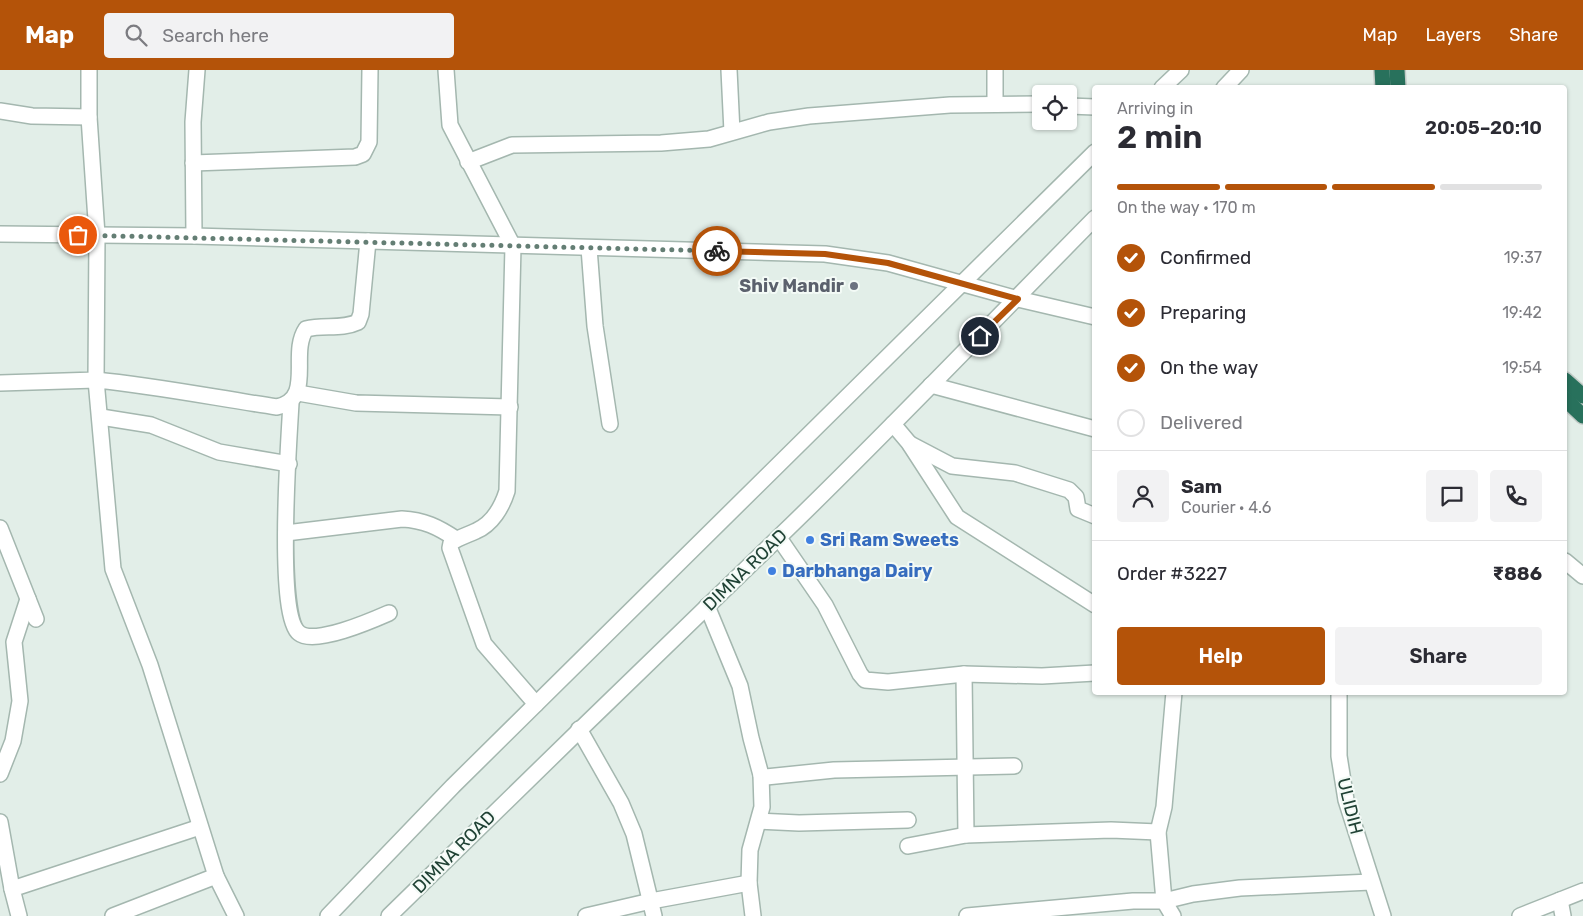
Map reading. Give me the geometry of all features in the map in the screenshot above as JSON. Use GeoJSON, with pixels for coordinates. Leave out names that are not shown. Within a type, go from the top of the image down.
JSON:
{"type":"FeatureCollection","features":[{"type":"Feature","properties":{"kind":"highway"},"geometry":{"type":"LineString","coordinates":[[1382,70],[1383,85]]}},
{"type":"Feature","properties":{"kind":"highway"},"geometry":{"type":"LineString","coordinates":[[1397,70],[1398,85]]}},
{"type":"Feature","properties":{"kind":"highway"},"geometry":{"type":"LineString","coordinates":[[1567,382],[1583,396]]}},
{"type":"Feature","properties":{"kind":"highway"},"geometry":{"type":"LineString","coordinates":[[1567,401],[1583,416]]}},
{"type":"Feature","properties":{"kind":"street"},"geometry":{"type":"LineString","coordinates":[[89,70],[89,117],[97,235],[96,380],[101,417],[113,569],[150,665],[216,876],[236,916]]}},
{"type":"Feature","properties":{"kind":"street"},"geometry":{"type":"LineString","coordinates":[[194,236],[193,122],[197,70]]}},
{"type":"Feature","properties":{"kind":"street"},"geometry":{"type":"LineString","coordinates":[[194,163],[355,157],[363,154],[369,142],[370,70]]}},
{"type":"Feature","properties":{"kind":"street"},"geometry":{"type":"LineString","coordinates":[[446,70],[450,125],[514,246],[507,491],[503,504],[484,527],[451,543],[451,555],[484,644],[536,704]]}},
{"type":"Feature","properties":{"kind":"street"},"geometry":{"type":"LineString","coordinates":[[729,70],[732,132]]}},
{"type":"Feature","properties":{"kind":"street"},"geometry":{"type":"LineString","coordinates":[[995,70],[995,104]]}},
{"type":"Feature","properties":{"kind":"street"},"geometry":{"type":"LineString","coordinates":[[1165,85],[1181,70]]}},
{"type":"Feature","properties":{"kind":"street"},"geometry":{"type":"LineString","coordinates":[[1227,85],[1242,70]]}},
{"type":"Feature","properties":{"kind":"street"},"geometry":{"type":"LineString","coordinates":[[468,162],[512,145],[661,143],[709,138],[769,122],[809,116],[950,105],[1032,104]]}},
{"type":"Feature","properties":{"kind":"street"},"geometry":{"type":"LineString","coordinates":[[1077,106],[1092,107]]}},
{"type":"Feature","properties":{"kind":"street"},"geometry":{"type":"LineString","coordinates":[[0,111],[32,116],[89,117]]}},
{"type":"Feature","properties":{"kind":"street"},"geometry":{"type":"LineString","coordinates":[[328,916],[453,786],[1092,155]]}},
{"type":"Feature","properties":{"kind":"street","name":"DIMNA ROAD"},"geometry":{"type":"LineString","coordinates":[[389,916],[579,729],[779,538],[1092,224]]}},
{"type":"Feature","properties":{"kind":"street"},"geometry":{"type":"LineString","coordinates":[[0,234],[194,236],[825,254],[888,263],[1018,299],[1092,316]]}},
{"type":"Feature","properties":{"kind":"street"},"geometry":{"type":"LineString","coordinates":[[368,241],[361,314],[358,322],[348,327],[317,326],[306,329],[300,338],[288,464],[286,533],[288,599],[291,618],[300,634],[310,637],[326,635],[362,624],[390,612]]}},
{"type":"Feature","properties":{"kind":"street"},"geometry":{"type":"LineString","coordinates":[[589,248],[595,326],[610,424]]}},
{"type":"Feature","properties":{"kind":"street"},"geometry":{"type":"LineString","coordinates":[[0,383],[96,380],[148,385],[176,392],[277,407],[294,398],[356,403],[510,407]]}},
{"type":"Feature","properties":{"kind":"street"},"geometry":{"type":"LineString","coordinates":[[931,385],[1092,428]]}},
{"type":"Feature","properties":{"kind":"street"},"geometry":{"type":"LineString","coordinates":[[101,417],[151,425],[220,452],[288,464]]}},
{"type":"Feature","properties":{"kind":"street"},"geometry":{"type":"LineString","coordinates":[[893,424],[909,443],[957,517],[1092,602]]}},
{"type":"Feature","properties":{"kind":"street"},"geometry":{"type":"LineString","coordinates":[[909,443],[952,466],[1015,472],[1069,490],[1076,497],[1078,509],[1092,515]]}},
{"type":"Feature","properties":{"kind":"street"},"geometry":{"type":"LineString","coordinates":[[286,533],[402,519],[420,520],[434,525],[456,539]]}},
{"type":"Feature","properties":{"kind":"street"},"geometry":{"type":"LineString","coordinates":[[2,537],[36,620]]}},
{"type":"Feature","properties":{"kind":"street"},"geometry":{"type":"LineString","coordinates":[[779,538],[825,605],[860,674],[865,680],[888,682],[964,674],[1042,676],[1092,673]]}},
{"type":"Feature","properties":{"kind":"street"},"geometry":{"type":"LineString","coordinates":[[1567,563],[1583,575]]}},
{"type":"Feature","properties":{"kind":"street"},"geometry":{"type":"LineString","coordinates":[[0,774],[13,742],[20,701],[14,642],[28,599]]}},
{"type":"Feature","properties":{"kind":"street"},"geometry":{"type":"LineString","coordinates":[[707,606],[740,686],[761,774],[762,807],[750,850],[749,883],[753,916]]}},
{"type":"Feature","properties":{"kind":"street"},"geometry":{"type":"LineString","coordinates":[[964,674],[967,766],[966,835]]}},
{"type":"Feature","properties":{"kind":"street"},"geometry":{"type":"LineString","coordinates":[[1173,916],[1164,900],[1158,832],[1164,806],[1174,695]]}},
{"type":"Feature","properties":{"kind":"street","name":"ULIDIH"},"geometry":{"type":"LineString","coordinates":[[1339,695],[1340,765],[1346,800],[1383,916]]}},
{"type":"Feature","properties":{"kind":"street"},"geometry":{"type":"LineString","coordinates":[[579,729],[630,822],[654,916]]}},
{"type":"Feature","properties":{"kind":"street"},"geometry":{"type":"LineString","coordinates":[[761,774],[766,777],[834,770],[1014,766]]}},
{"type":"Feature","properties":{"kind":"street"},"geometry":{"type":"LineString","coordinates":[[759,820],[799,823],[908,820]]}},
{"type":"Feature","properties":{"kind":"street"},"geometry":{"type":"LineString","coordinates":[[0,822],[12,889],[19,916]]}},
{"type":"Feature","properties":{"kind":"street"},"geometry":{"type":"LineString","coordinates":[[12,889],[200,827]]}},
{"type":"Feature","properties":{"kind":"street"},"geometry":{"type":"LineString","coordinates":[[908,846],[966,835],[1111,830],[1158,832]]}},
{"type":"Feature","properties":{"kind":"street"},"geometry":{"type":"LineString","coordinates":[[114,916],[216,876]]}},
{"type":"Feature","properties":{"kind":"street"},"geometry":{"type":"LineString","coordinates":[[967,916],[1133,901],[1164,900],[1240,888],[1371,882]]}},
{"type":"Feature","properties":{"kind":"street"},"geometry":{"type":"LineString","coordinates":[[586,916],[651,901],[749,883]]}},
{"type":"Feature","properties":{"kind":"street"},"geometry":{"type":"LineString","coordinates":[[1520,916],[1583,891]]}},
{"type":"Feature","properties":{"kind":"street"},"geometry":{"type":"LineString","coordinates":[[1560,900],[1563,916]]}},
{"type":"Feature","properties":{"kind":"way so far"},"geometry":{"type":"LineString","coordinates":[[78,235],[194,236],[717,251]]}},
{"type":"Feature","properties":{"kind":"place","name":"Shiv Mandir"},"geometry":{"type":"Point","coordinates":[854,286]}},
{"type":"Feature","properties":{"kind":"place","name":"Sri Ram Sweets"},"geometry":{"type":"Point","coordinates":[810,540]}},
{"type":"Feature","properties":{"kind":"place","name":"Darbhanga Dairy"},"geometry":{"type":"Point","coordinates":[772,571]}},
{"type":"Feature","properties":{"kind":"route"},"geometry":{"type":"LineString","coordinates":[[717,251],[825,254],[888,263],[1018,299],[980,336]]}}]}
